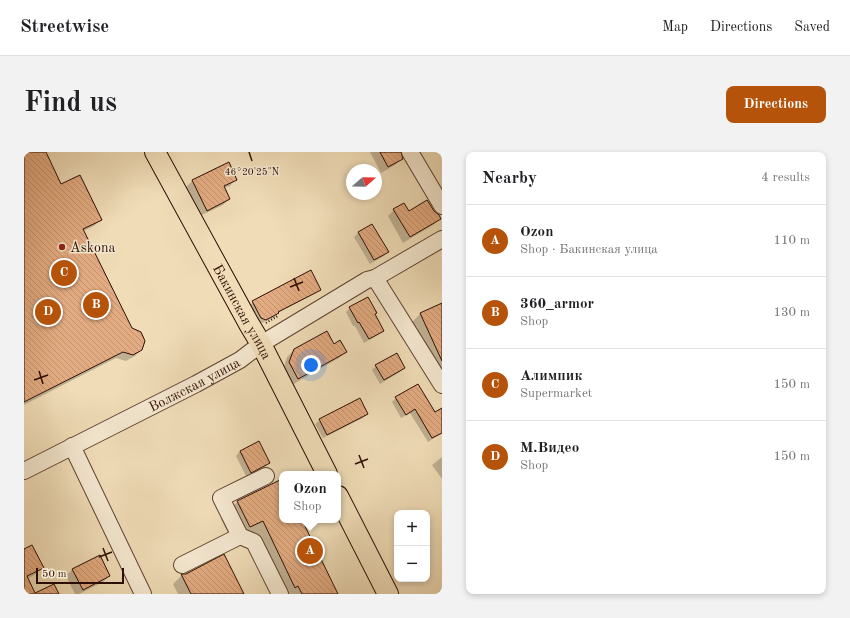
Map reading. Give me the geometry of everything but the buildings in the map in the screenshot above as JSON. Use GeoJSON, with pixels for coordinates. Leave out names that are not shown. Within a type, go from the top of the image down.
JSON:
{"type":"FeatureCollection","features":[{"type":"Feature","properties":{"kind":"main road","name":"Бакинская улица"},"geometry":{"type":"LineString","coordinates":[[155,152],[261,344],[325,471]]}},
{"type":"Feature","properties":{"kind":"main road"},"geometry":{"type":"LineString","coordinates":[[341,502],[388,594]]}},
{"type":"Feature","properties":{"kind":"street"},"geometry":{"type":"LineString","coordinates":[[410,152],[442,206]]}},
{"type":"Feature","properties":{"kind":"street","name":"Волжская улица"},"geometry":{"type":"LineString","coordinates":[[24,471],[196,384],[240,360],[261,344],[367,280],[375,278],[442,239]]}},
{"type":"Feature","properties":{"kind":"street"},"geometry":{"type":"LineString","coordinates":[[375,278],[442,385]]}},
{"type":"Feature","properties":{"kind":"street"},"geometry":{"type":"LineString","coordinates":[[72,446],[143,594]]}},
{"type":"Feature","properties":{"kind":"street"},"geometry":{"type":"LineString","coordinates":[[266,476],[221,498],[240,536],[254,542],[280,594]]}},
{"type":"Feature","properties":{"kind":"street"},"geometry":{"type":"LineString","coordinates":[[182,565],[240,536]]}},
{"type":"Feature","properties":{"kind":"place","name":"Askona"},"geometry":{"type":"Point","coordinates":[62,247]}},
{"type":"Feature","properties":{"kind":"place","name":"Алимпик"},"geometry":{"type":"Point","coordinates":[64,273]}},
{"type":"Feature","properties":{"kind":"place","name":"360_armor"},"geometry":{"type":"Point","coordinates":[96,305]}},
{"type":"Feature","properties":{"kind":"place","name":"М.Видео"},"geometry":{"type":"Point","coordinates":[48,312]}},
{"type":"Feature","properties":{"kind":"place","name":"Ozon"},"geometry":{"type":"Point","coordinates":[310,551]}}]}
